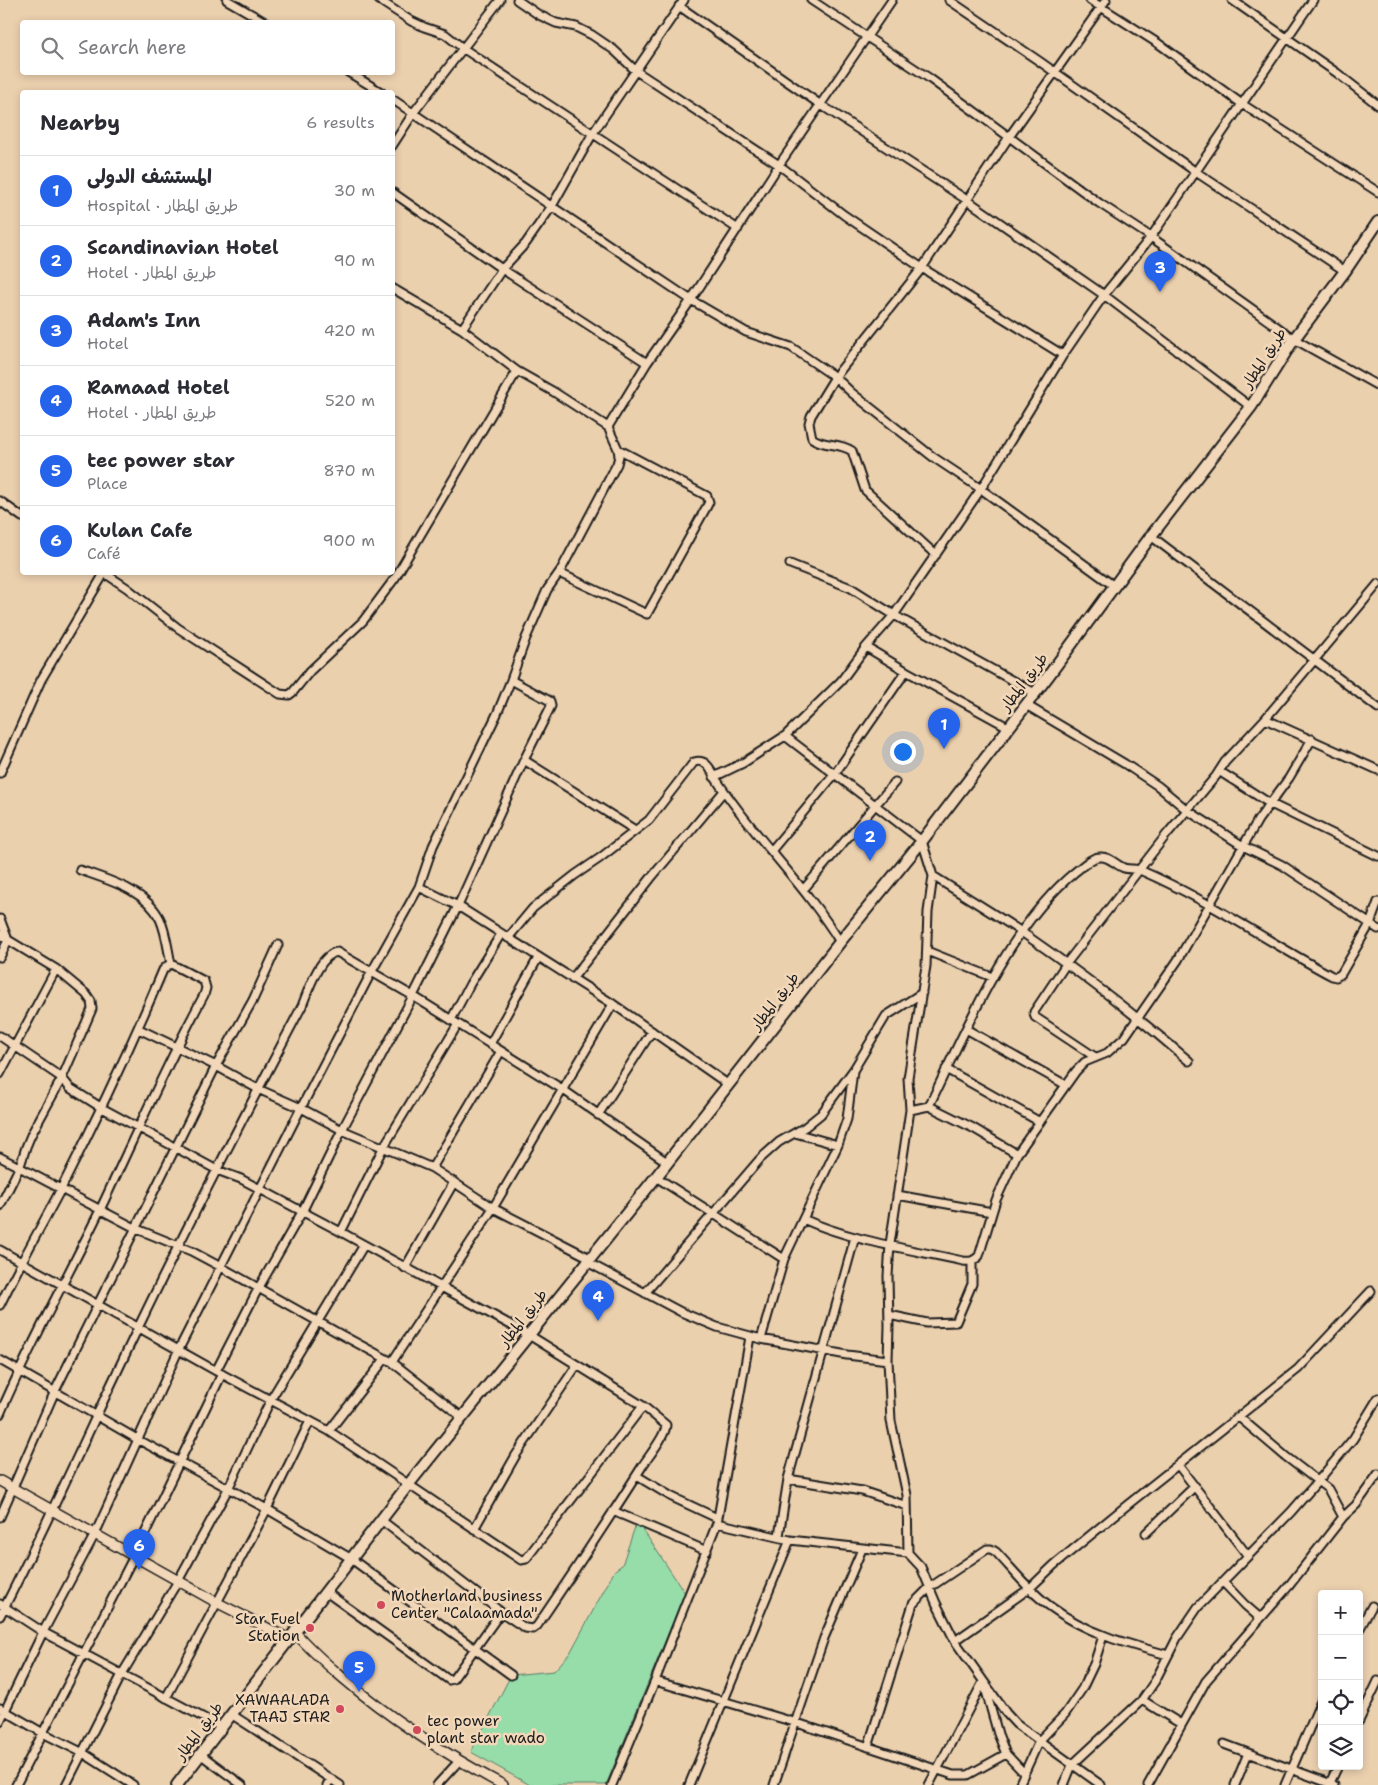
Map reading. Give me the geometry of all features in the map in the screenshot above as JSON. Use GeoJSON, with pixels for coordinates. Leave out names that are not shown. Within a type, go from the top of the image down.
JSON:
{"type":"FeatureCollection","features":[{"type":"Feature","properties":{"kind":"main road","name":"طريق المطار"},"geometry":{"type":"LineString","coordinates":[[177,1785],[326,1592],[350,1558],[656,1177],[840,942],[922,841],[1026,705],[1151,536],[1251,407],[1294,339],[1376,228]]}},
{"type":"Feature","properties":{"kind":"street"},"geometry":{"type":"LineString","coordinates":[[227,0],[262,20]]}},
{"type":"Feature","properties":{"kind":"street"},"geometry":{"type":"LineString","coordinates":[[379,0],[411,21],[445,34],[464,49],[738,229]]}},
{"type":"Feature","properties":{"kind":"street"},"geometry":{"type":"LineString","coordinates":[[395,141],[414,112],[500,0]]}},
{"type":"Feature","properties":{"kind":"street"},"geometry":{"type":"LineString","coordinates":[[517,0],[539,15],[556,23],[576,27],[592,35],[614,50],[636,71],[779,165],[844,215],[922,268],[1063,355]]}},
{"type":"Feature","properties":{"kind":"street"},"geometry":{"type":"LineString","coordinates":[[811,0],[929,78],[1099,203],[1151,237],[1294,339],[1378,386]]}},
{"type":"Feature","properties":{"kind":"street"},"geometry":{"type":"LineString","coordinates":[[608,427],[647,363],[892,0]]}},
{"type":"Feature","properties":{"kind":"street"},"geometry":{"type":"LineString","coordinates":[[949,0],[1196,172],[1345,271]]}},
{"type":"Feature","properties":{"kind":"street"},"geometry":{"type":"LineString","coordinates":[[1090,0],[1159,44],[1242,104],[1378,192]]}},
{"type":"Feature","properties":{"kind":"street"},"geometry":{"type":"LineString","coordinates":[[936,555],[864,490],[852,450],[840,445],[824,444],[812,438],[808,423],[835,377],[922,268],[1009,137],[1106,0]]}},
{"type":"Feature","properties":{"kind":"street"},"geometry":{"type":"LineString","coordinates":[[1232,0],[1337,73],[1378,105]]}},
{"type":"Feature","properties":{"kind":"street"},"geometry":{"type":"LineString","coordinates":[[714,777],[742,763],[784,736],[841,681],[866,647],[894,615],[981,489],[1063,355],[1104,295],[1151,237],[1313,0]]}},
{"type":"Feature","properties":{"kind":"street"},"geometry":{"type":"LineString","coordinates":[[462,329],[502,269],[526,243],[552,206],[593,134],[681,3],[820,104],[967,200],[1104,295],[1251,407]]}},
{"type":"Feature","properties":{"kind":"street"},"geometry":{"type":"LineString","coordinates":[[353,75],[378,90]]}},
{"type":"Feature","properties":{"kind":"street"},"geometry":{"type":"LineString","coordinates":[[395,101],[691,300],[746,332],[791,347],[835,377],[852,393],[934,457],[1114,586]]}},
{"type":"Feature","properties":{"kind":"street"},"geometry":{"type":"LineString","coordinates":[[395,194],[502,269],[647,363]]}},
{"type":"Feature","properties":{"kind":"street"},"geometry":{"type":"LineString","coordinates":[[0,1721],[2,1709],[95,1534],[179,1349],[220,1267],[371,973],[419,887],[440,831],[512,680],[520,653],[547,590],[617,464],[618,449],[608,427],[554,392],[517,371],[462,329],[395,290]]}},
{"type":"Feature","properties":{"kind":"street"},"geometry":{"type":"LineString","coordinates":[[107,575],[127,588],[150,608],[178,628],[280,694],[289,695],[310,671],[363,621],[396,578],[517,371]]}},
{"type":"Feature","properties":{"kind":"street"},"geometry":{"type":"LineString","coordinates":[[558,573],[647,614],[709,502],[707,496],[618,449]]}},
{"type":"Feature","properties":{"kind":"street"},"geometry":{"type":"LineString","coordinates":[[0,501],[20,516]]}},
{"type":"Feature","properties":{"kind":"street"},"geometry":{"type":"LineString","coordinates":[[1151,536],[1378,708]]}},
{"type":"Feature","properties":{"kind":"street"},"geometry":{"type":"LineString","coordinates":[[790,564],[851,588],[894,615],[1035,693]]}},
{"type":"Feature","properties":{"kind":"street"},"geometry":{"type":"LineString","coordinates":[[0,773],[41,680],[103,575]]}},
{"type":"Feature","properties":{"kind":"street"},"geometry":{"type":"LineString","coordinates":[[1095,1057],[1034,1017],[1034,1015],[1066,964],[1187,810],[1378,584]]}},
{"type":"Feature","properties":{"kind":"street"},"geometry":{"type":"LineString","coordinates":[[1370,594],[1378,600]]}},
{"type":"Feature","properties":{"kind":"street"},"geometry":{"type":"LineString","coordinates":[[866,647],[1008,727]]}},
{"type":"Feature","properties":{"kind":"street"},"geometry":{"type":"LineString","coordinates":[[771,851],[834,775],[906,671]]}},
{"type":"Feature","properties":{"kind":"street"},"geometry":{"type":"LineString","coordinates":[[16,1785],[134,1556],[258,1289],[302,1212],[342,1130],[458,906],[551,704],[550,701],[512,680]]}},
{"type":"Feature","properties":{"kind":"street"},"geometry":{"type":"LineString","coordinates":[[1026,705],[1125,764],[1158,786],[1187,810],[1243,846],[1282,865],[1378,929]]}},
{"type":"Feature","properties":{"kind":"street"},"geometry":{"type":"LineString","coordinates":[[1265,719],[1378,770]]}},
{"type":"Feature","properties":{"kind":"street"},"geometry":{"type":"LineString","coordinates":[[784,736],[922,841],[932,876],[928,912],[927,951],[908,1078],[910,1110],[890,1244],[888,1276],[888,1360],[891,1421],[907,1495],[908,1553],[921,1567],[929,1588],[955,1640],[974,1665],[983,1682],[1016,1724],[1101,1785]]}},
{"type":"Feature","properties":{"kind":"street"},"geometry":{"type":"LineString","coordinates":[[803,1219],[822,1228],[855,1237],[963,1261],[972,1262],[979,1256],[992,1212],[1017,1154],[1066,1085],[1085,1062],[1107,1053],[1124,1038],[1178,960],[1269,803],[1288,778],[1312,740]]}},
{"type":"Feature","properties":{"kind":"street"},"geometry":{"type":"LineString","coordinates":[[524,760],[635,830]]}},
{"type":"Feature","properties":{"kind":"street"},"geometry":{"type":"LineString","coordinates":[[341,1232],[383,1148],[454,1022],[470,984],[504,936],[533,908],[654,815],[694,762],[702,761],[706,763],[724,791],[803,890],[840,942]]}},
{"type":"Feature","properties":{"kind":"street"},"geometry":{"type":"LineString","coordinates":[[1219,771],[1269,803],[1378,856]]}},
{"type":"Feature","properties":{"kind":"street"},"geometry":{"type":"LineString","coordinates":[[803,890],[895,782]]}},
{"type":"Feature","properties":{"kind":"street"},"geometry":{"type":"LineString","coordinates":[[572,979],[651,878],[724,791]]}},
{"type":"Feature","properties":{"kind":"street"},"geometry":{"type":"LineString","coordinates":[[929,1106],[992,978],[1022,932],[1061,884],[1086,863],[1098,856],[1105,857],[1125,868],[1140,870],[1209,904],[1300,959],[1336,977],[1341,974],[1370,924],[1378,902]]}},
{"type":"Feature","properties":{"kind":"street"},"geometry":{"type":"LineString","coordinates":[[80,870],[114,882],[129,890],[156,911],[161,921],[171,964]]}},
{"type":"Feature","properties":{"kind":"street"},"geometry":{"type":"LineString","coordinates":[[932,876],[1022,932],[1138,1018],[1189,1061]]}},
{"type":"Feature","properties":{"kind":"street"},"geometry":{"type":"LineString","coordinates":[[419,887],[458,906],[613,1004],[729,1084]]}},
{"type":"Feature","properties":{"kind":"street"},"geometry":{"type":"LineString","coordinates":[[0,919],[8,940],[0,957]]}},
{"type":"Feature","properties":{"kind":"street"},"geometry":{"type":"LineString","coordinates":[[0,936],[56,969],[86,994],[91,1001],[92,1009],[62,1078],[31,1135],[20,1166],[0,1206]]}},
{"type":"Feature","properties":{"kind":"street"},"geometry":{"type":"LineString","coordinates":[[0,1517],[56,1391],[216,1066],[253,1000],[278,945]]}},
{"type":"Feature","properties":{"kind":"street"},"geometry":{"type":"LineString","coordinates":[[927,951],[992,978]]}},
{"type":"Feature","properties":{"kind":"street"},"geometry":{"type":"LineString","coordinates":[[0,1616],[2,1605],[53,1510],[178,1247],[302,1006],[319,968],[328,956],[337,952],[413,996],[562,1089],[667,1162]]}},
{"type":"Feature","properties":{"kind":"street"},"geometry":{"type":"LineString","coordinates":[[490,1044],[538,958]]}},
{"type":"Feature","properties":{"kind":"street"},"geometry":{"type":"LineString","coordinates":[[0,1305],[21,1261],[61,1190],[102,1108],[163,970],[171,964]]}},
{"type":"Feature","properties":{"kind":"street"},"geometry":{"type":"LineString","coordinates":[[0,1414],[19,1370],[100,1210],[176,1047],[204,995],[206,984],[198,977],[171,964]]}},
{"type":"Feature","properties":{"kind":"street"},"geometry":{"type":"LineString","coordinates":[[0,1074],[56,969]]}},
{"type":"Feature","properties":{"kind":"street"},"geometry":{"type":"LineString","coordinates":[[646,1293],[760,1159],[779,1142],[805,1128],[820,1114],[854,1069],[886,1016],[922,993]]}},
{"type":"Feature","properties":{"kind":"street"},"geometry":{"type":"LineString","coordinates":[[392,1362],[492,1208],[613,1004]]}},
{"type":"Feature","properties":{"kind":"street"},"geometry":{"type":"LineString","coordinates":[[966,1029],[1066,1085]]}},
{"type":"Feature","properties":{"kind":"street"},"geometry":{"type":"LineString","coordinates":[[138,1030],[216,1066],[342,1130],[432,1168],[492,1208],[681,1312],[717,1327],[750,1337],[824,1351],[888,1360]]}},
{"type":"Feature","properties":{"kind":"street"},"geometry":{"type":"LineString","coordinates":[[598,1115],[652,1031]]}},
{"type":"Feature","properties":{"kind":"street"},"geometry":{"type":"LineString","coordinates":[[0,1036],[62,1078],[70,1088],[138,1129],[341,1232],[529,1336],[643,1406],[663,1423],[666,1429],[538,1626],[533,1629],[525,1628],[501,1612],[381,1520]]}},
{"type":"Feature","properties":{"kind":"street"},"geometry":{"type":"LineString","coordinates":[[432,1168],[501,1051]]}},
{"type":"Feature","properties":{"kind":"street"},"geometry":{"type":"LineString","coordinates":[[761,1339],[784,1259],[838,1145],[846,1119],[854,1069]]}},
{"type":"Feature","properties":{"kind":"street"},"geometry":{"type":"LineString","coordinates":[[946,1069],[1040,1122]]}},
{"type":"Feature","properties":{"kind":"street"},"geometry":{"type":"LineString","coordinates":[[910,1110],[929,1106],[974,1128],[1017,1154]]}},
{"type":"Feature","properties":{"kind":"street"},"geometry":{"type":"LineString","coordinates":[[795,1133],[838,1145]]}},
{"type":"Feature","properties":{"kind":"street"},"geometry":{"type":"LineString","coordinates":[[0,1156],[137,1229],[191,1251],[385,1358],[463,1418]]}},
{"type":"Feature","properties":{"kind":"street"},"geometry":{"type":"LineString","coordinates":[[656,1177],[784,1259]]}},
{"type":"Feature","properties":{"kind":"street"},"geometry":{"type":"LineString","coordinates":[[406,1268],[454,1182]]}},
{"type":"Feature","properties":{"kind":"street"},"geometry":{"type":"LineString","coordinates":[[897,1195],[992,1212]]}},
{"type":"Feature","properties":{"kind":"street"},"geometry":{"type":"LineString","coordinates":[[779,1536],[788,1479],[855,1237]]}},
{"type":"Feature","properties":{"kind":"street"},"geometry":{"type":"LineString","coordinates":[[66,1785],[122,1674],[178,1581],[228,1489],[271,1399],[364,1245]]}},
{"type":"Feature","properties":{"kind":"street"},"geometry":{"type":"LineString","coordinates":[[0,1250],[98,1306],[329,1431],[521,1560],[526,1559],[643,1406]]}},
{"type":"Feature","properties":{"kind":"street"},"geometry":{"type":"LineString","coordinates":[[889,1315],[928,1323],[956,1322],[972,1284],[972,1262]]}},
{"type":"Feature","properties":{"kind":"street"},"geometry":{"type":"LineString","coordinates":[[955,1640],[1030,1588],[1062,1559],[1298,1369],[1371,1291]]}},
{"type":"Feature","properties":{"kind":"street"},"geometry":{"type":"LineString","coordinates":[[612,1785],[707,1551],[717,1520],[750,1337]]}},
{"type":"Feature","properties":{"kind":"street"},"geometry":{"type":"LineString","coordinates":[[329,1431],[385,1358]]}},
{"type":"Feature","properties":{"kind":"street"},"geometry":{"type":"LineString","coordinates":[[0,1360],[56,1391],[97,1417],[267,1509],[350,1558],[511,1674]]}},
{"type":"Feature","properties":{"kind":"street"},"geometry":{"type":"LineString","coordinates":[[474,1528],[516,1455],[577,1365]]}},
{"type":"Feature","properties":{"kind":"street"},"geometry":{"type":"LineString","coordinates":[[1064,1785],[1072,1765],[1142,1700],[1198,1607],[1318,1481],[1353,1439],[1378,1398]]}},
{"type":"Feature","properties":{"kind":"street"},"geometry":{"type":"LineString","coordinates":[[1239,1417],[1328,1489],[1343,1517]]}},
{"type":"Feature","properties":{"kind":"street"},"geometry":{"type":"LineString","coordinates":[[166,1698],[267,1509],[310,1421]]}},
{"type":"Feature","properties":{"kind":"street"},"geometry":{"type":"LineString","coordinates":[[1178,1465],[1248,1556]]}},
{"type":"Feature","properties":{"kind":"street"},"geometry":{"type":"LineString","coordinates":[[1148,1785],[1206,1681],[1288,1587],[1343,1517],[1356,1505],[1378,1474]]}},
{"type":"Feature","properties":{"kind":"street"},"geometry":{"type":"LineString","coordinates":[[637,1476],[672,1498],[717,1520],[790,1540],[908,1553]]}},
{"type":"Feature","properties":{"kind":"street"},"geometry":{"type":"LineString","coordinates":[[788,1479],[862,1491],[907,1506]]}},
{"type":"Feature","properties":{"kind":"street"},"geometry":{"type":"LineString","coordinates":[[0,1481],[216,1602],[292,1636],[365,1697],[459,1761],[503,1785]]}},
{"type":"Feature","properties":{"kind":"street"},"geometry":{"type":"LineString","coordinates":[[1146,1533],[1195,1486]]}},
{"type":"Feature","properties":{"kind":"street"},"geometry":{"type":"LineString","coordinates":[[613,1511],[707,1551]]}},
{"type":"Feature","properties":{"kind":"street"},"geometry":{"type":"LineString","coordinates":[[688,1785],[790,1540]]}},
{"type":"Feature","properties":{"kind":"street"},"geometry":{"type":"LineString","coordinates":[[774,1785],[824,1638],[862,1549]]}},
{"type":"Feature","properties":{"kind":"street"},"geometry":{"type":"LineString","coordinates":[[868,1747],[911,1608],[917,1599],[929,1588],[987,1549],[992,1549],[1050,1607],[1103,1636],[1168,1655]]}},
{"type":"Feature","properties":{"kind":"street"},"geometry":{"type":"LineString","coordinates":[[1223,1582],[1260,1618]]}},
{"type":"Feature","properties":{"kind":"street"},"geometry":{"type":"LineString","coordinates":[[326,1592],[448,1680],[453,1679],[501,1612]]}},
{"type":"Feature","properties":{"kind":"street"},"geometry":{"type":"LineString","coordinates":[[2,1605],[43,1632],[221,1727]]}},
{"type":"Feature","properties":{"kind":"street"},"geometry":{"type":"LineString","coordinates":[[1363,1623],[1372,1606]]}},
{"type":"Feature","properties":{"kind":"street"},"geometry":{"type":"LineString","coordinates":[[1019,1785],[1039,1741],[1065,1714],[1082,1689],[1094,1664],[1103,1636]]}},
{"type":"Feature","properties":{"kind":"street"},"geometry":{"type":"LineString","coordinates":[[655,1681],[794,1722],[936,1771],[961,1776],[968,1775],[1006,1754]]}},
{"type":"Feature","properties":{"kind":"street"},"geometry":{"type":"LineString","coordinates":[[1363,1713],[1378,1681]]}},
{"type":"Feature","properties":{"kind":"street"},"geometry":{"type":"LineString","coordinates":[[983,1682],[998,1734],[1006,1754],[1024,1773]]}},
{"type":"Feature","properties":{"kind":"street"},"geometry":{"type":"LineString","coordinates":[[929,1785],[983,1682]]}},
{"type":"Feature","properties":{"kind":"street"},"geometry":{"type":"LineString","coordinates":[[1142,1700],[1181,1724]]}},
{"type":"Feature","properties":{"kind":"street"},"geometry":{"type":"LineString","coordinates":[[1285,1785],[1318,1708]]}},
{"type":"Feature","properties":{"kind":"street"},"geometry":{"type":"LineString","coordinates":[[2,1709],[43,1733],[82,1752],[133,1785]]}},
{"type":"Feature","properties":{"kind":"street"},"geometry":{"type":"LineString","coordinates":[[231,1714],[329,1782],[340,1785]]}},
{"type":"Feature","properties":{"kind":"street"},"geometry":{"type":"LineString","coordinates":[[1224,1744],[1331,1785],[1337,1770]]}},
{"type":"Feature","properties":{"kind":"street"},"geometry":{"type":"LineString","coordinates":[[1235,1785],[1248,1753]]}},
{"type":"Feature","properties":{"kind":"street"},"geometry":{"type":"LineString","coordinates":[[200,1754],[242,1785]]}},
{"type":"Feature","properties":{"kind":"street"},"geometry":{"type":"LineString","coordinates":[[437,1785],[459,1761]]}},
{"type":"Feature","properties":{"kind":"green space"},"geometry":{"type":"Polygon","coordinates":[[[637,1521],[685,1593],[606,1785],[530,1785],[471,1752],[511,1675],[554,1671],[570,1653],[615,1570],[622,1565],[637,1521]]]}},
{"type":"Feature","properties":{"kind":"place","name":"Adam's Inn"},"geometry":{"type":"Point","coordinates":[1160,292]}},
{"type":"Feature","properties":{"kind":"place","name":"المستشف الدولى"},"geometry":{"type":"Point","coordinates":[944,749]}},
{"type":"Feature","properties":{"kind":"place","name":"Scandinavian Hotel"},"geometry":{"type":"Point","coordinates":[870,861]}},
{"type":"Feature","properties":{"kind":"place","name":"Ramaad Hotel"},"geometry":{"type":"Point","coordinates":[598,1321]}},
{"type":"Feature","properties":{"kind":"place","name":"Kulan Cafe"},"geometry":{"type":"Point","coordinates":[139,1570]}},
{"type":"Feature","properties":{"kind":"place","name":"Motherland business Center \"Calaamada\""},"geometry":{"type":"Point","coordinates":[381,1605]}},
{"type":"Feature","properties":{"kind":"place","name":"Star Fuel Station"},"geometry":{"type":"Point","coordinates":[310,1628]}},
{"type":"Feature","properties":{"kind":"place","name":"tec power star"},"geometry":{"type":"Point","coordinates":[359,1692]}},
{"type":"Feature","properties":{"kind":"place","name":"XAWAALADA TAAJ STAR"},"geometry":{"type":"Point","coordinates":[340,1709]}},
{"type":"Feature","properties":{"kind":"place","name":"tec power plant star wado"},"geometry":{"type":"Point","coordinates":[417,1730]}}]}
